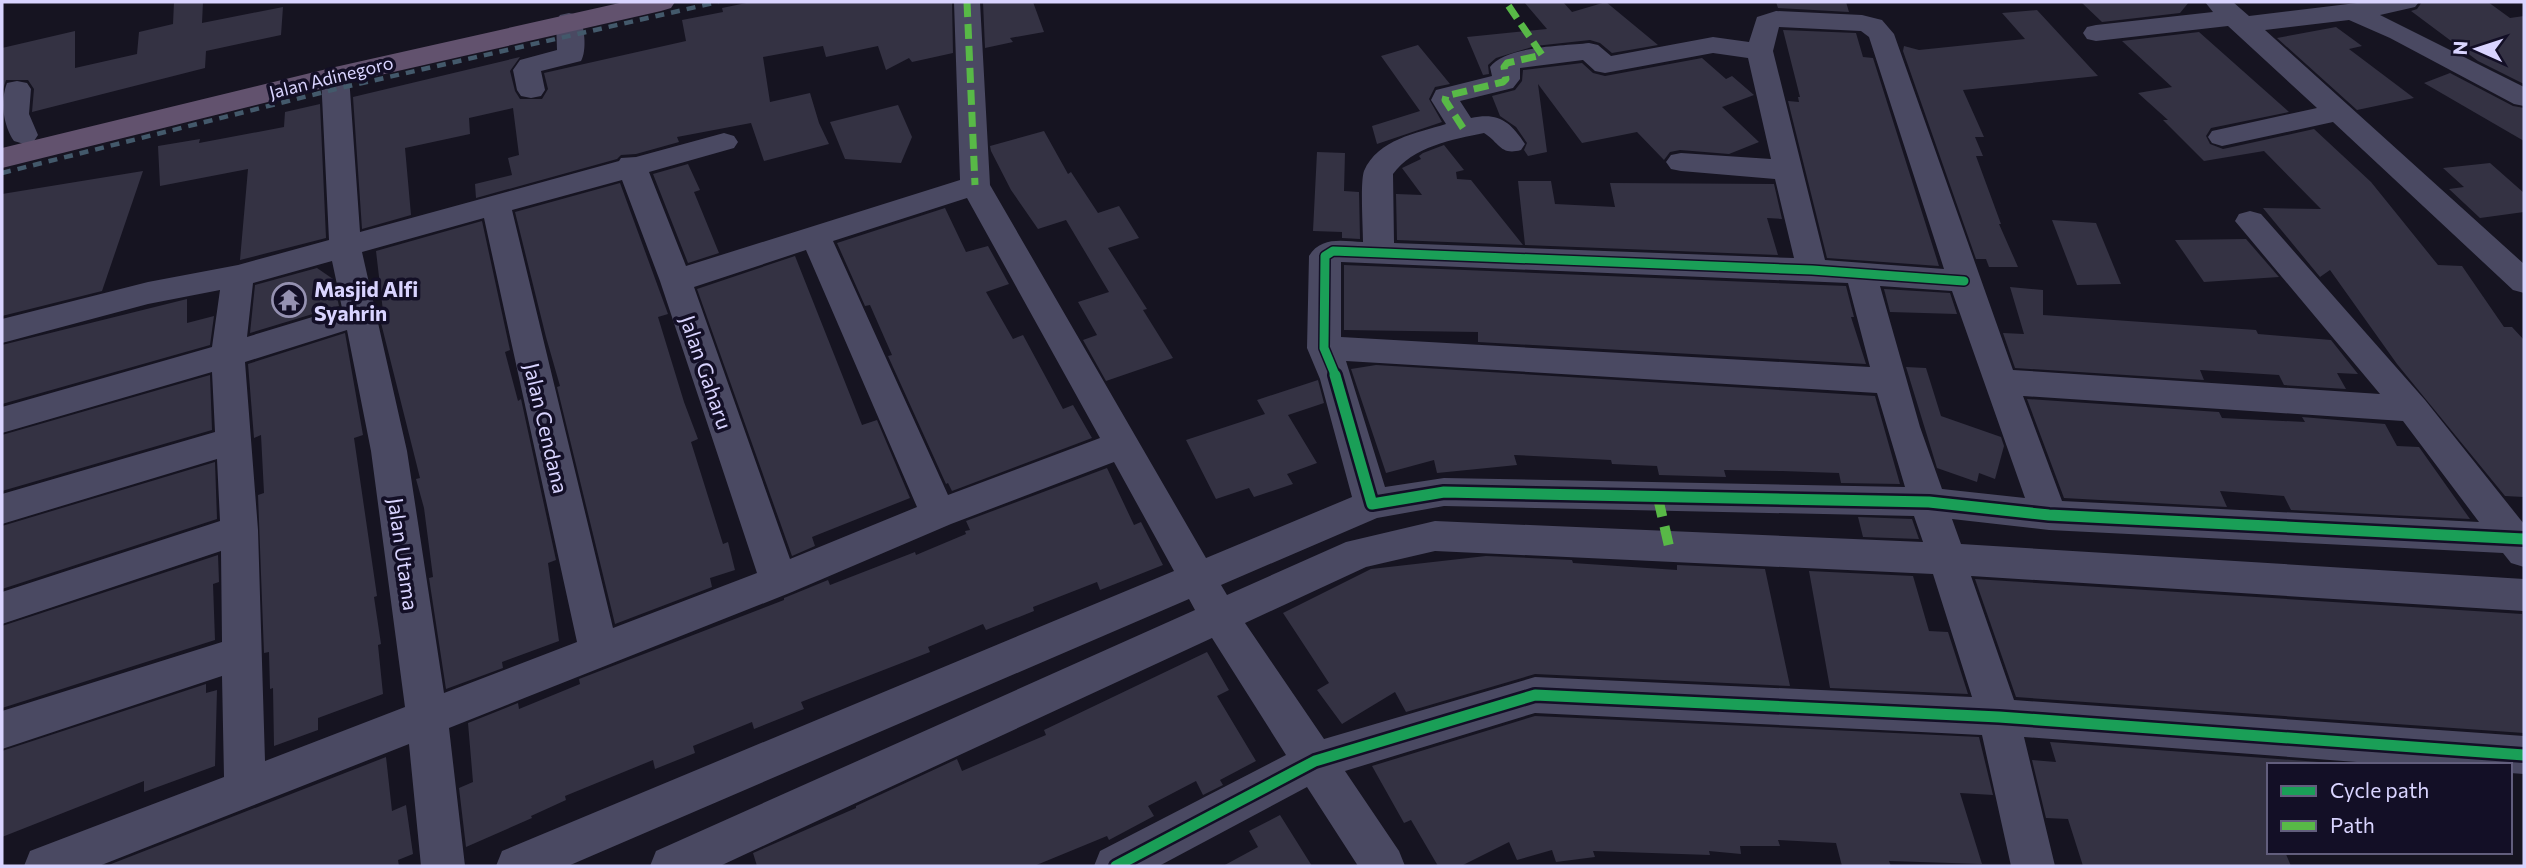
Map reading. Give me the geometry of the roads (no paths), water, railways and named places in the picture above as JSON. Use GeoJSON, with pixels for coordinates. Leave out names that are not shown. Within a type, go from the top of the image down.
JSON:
{"type":"FeatureCollection","features":[{"type":"Feature","properties":{"kind":"highway","name":"Jalan Adinegoro"},"geometry":{"type":"LineString","coordinates":[[13,138],[581,7],[661,2]]}},
{"type":"Feature","properties":{"kind":"highway","name":"Jalan Adinegoro"},"geometry":{"type":"LineString","coordinates":[[2,158],[335,76],[581,7]]}},
{"type":"Feature","properties":{"kind":"street"},"geometry":{"type":"LineString","coordinates":[[967,2],[975,185],[1219,616],[1383,866]]}},
{"type":"Feature","properties":{"kind":"street"},"geometry":{"type":"LineString","coordinates":[[2096,33],[2233,14],[2352,12],[2406,2]]}},
{"type":"Feature","properties":{"kind":"street"},"geometry":{"type":"LineString","coordinates":[[531,90],[527,70],[530,65],[570,55],[581,7]]}},
{"type":"Feature","properties":{"kind":"street"},"geometry":{"type":"LineString","coordinates":[[2352,12],[2399,32],[2524,98]]}},
{"type":"Feature","properties":{"kind":"street"},"geometry":{"type":"LineString","coordinates":[[2233,14],[2524,282]]}},
{"type":"Feature","properties":{"kind":"street"},"geometry":{"type":"LineString","coordinates":[[1812,270],[1760,51],[1766,23],[1776,19],[1862,23],[1872,26],[1881,34],[1964,281],[2049,515]]}},
{"type":"Feature","properties":{"kind":"street"},"geometry":{"type":"LineString","coordinates":[[1463,128],[1446,96],[1503,82],[1506,79],[1504,67],[1513,61],[1589,51],[1605,65],[1713,45],[1760,51]]}},
{"type":"Feature","properties":{"kind":"street","name":"Jalan Utama"},"geometry":{"type":"LineString","coordinates":[[335,76],[345,246],[389,451],[427,719],[443,866]]}},
{"type":"Feature","properties":{"kind":"street"},"geometry":{"type":"LineString","coordinates":[[13,138],[17,89]]}},
{"type":"Feature","properties":{"kind":"street"},"geometry":{"type":"LineString","coordinates":[[2222,137],[2341,112]]}},
{"type":"Feature","properties":{"kind":"street"},"geometry":{"type":"LineString","coordinates":[[1379,252],[1380,171],[1386,167],[1390,157],[1407,146],[1484,124],[1494,126],[1511,144]]}},
{"type":"Feature","properties":{"kind":"street"},"geometry":{"type":"LineString","coordinates":[[2,331],[148,293],[237,276],[631,165],[724,142]]}},
{"type":"Feature","properties":{"kind":"street"},"geometry":{"type":"LineString","coordinates":[[1681,162],[1788,170]]}},
{"type":"Feature","properties":{"kind":"street","name":"Jalan Gaharu"},"geometry":{"type":"LineString","coordinates":[[631,165],[676,281],[779,581]]}},
{"type":"Feature","properties":{"kind":"street"},"geometry":{"type":"LineString","coordinates":[[676,281],[975,185]]}},
{"type":"Feature","properties":{"kind":"street","name":"Jalan Cendana"},"geometry":{"type":"LineString","coordinates":[[496,205],[599,650]]}},
{"type":"Feature","properties":{"kind":"street"},"geometry":{"type":"LineString","coordinates":[[2250,221],[2413,409],[2521,543]]}},
{"type":"Feature","properties":{"kind":"street"},"geometry":{"type":"LineString","coordinates":[[816,238],[938,514]]}},
{"type":"Feature","properties":{"kind":"street"},"geometry":{"type":"LineString","coordinates":[[1372,504],[1337,379],[1324,348],[1325,256],[1333,251],[1812,270],[1964,281]]}},
{"type":"Feature","properties":{"kind":"street"},"geometry":{"type":"LineString","coordinates":[[1861,274],[1889,381],[1999,717],[2033,866]]}},
{"type":"Feature","properties":{"kind":"street"},"geometry":{"type":"LineString","coordinates":[[237,276],[228,355],[239,530],[245,789]]}},
{"type":"Feature","properties":{"kind":"street"},"geometry":{"type":"LineString","coordinates":[[2,420],[359,314]]}},
{"type":"Feature","properties":{"kind":"street"},"geometry":{"type":"LineString","coordinates":[[1324,348],[1889,381]]}},
{"type":"Feature","properties":{"kind":"street"},"geometry":{"type":"LineString","coordinates":[[2000,382],[2413,409]]}},
{"type":"Feature","properties":{"kind":"street"},"geometry":{"type":"LineString","coordinates":[[2,509],[234,440]]}},
{"type":"Feature","properties":{"kind":"street"},"geometry":{"type":"LineString","coordinates":[[46,866],[779,581],[938,514],[1123,444]]}},
{"type":"Feature","properties":{"kind":"street"},"geometry":{"type":"LineString","coordinates":[[519,866],[1372,504],[1444,492],[1929,502],[2049,515],[2521,543]]}},
{"type":"Feature","properties":{"kind":"street"},"geometry":{"type":"LineString","coordinates":[[2,608],[239,530]]}},
{"type":"Feature","properties":{"kind":"street"},"geometry":{"type":"LineString","coordinates":[[672,866],[1359,553],[1435,536],[1947,559],[2524,595]]}},
{"type":"Feature","properties":{"kind":"street"},"geometry":{"type":"LineString","coordinates":[[2,730],[241,653]]}},
{"type":"Feature","properties":{"kind":"street"},"geometry":{"type":"LineString","coordinates":[[1115,866],[1315,761],[1535,695],[1999,717],[2524,755]]}},
{"type":"Feature","properties":{"kind":"street"},"geometry":{"type":"LineString","coordinates":[[741,771],[762,825]]}},
{"type":"Feature","properties":{"kind":"railway"},"geometry":{"type":"LineString","coordinates":[[2,173],[336,89],[718,2]]}},
{"type":"Feature","properties":{"kind":"place","name":"Masjid Alfi Syahrin"},"geometry":{"type":"Point","coordinates":[289,300]}}]}
